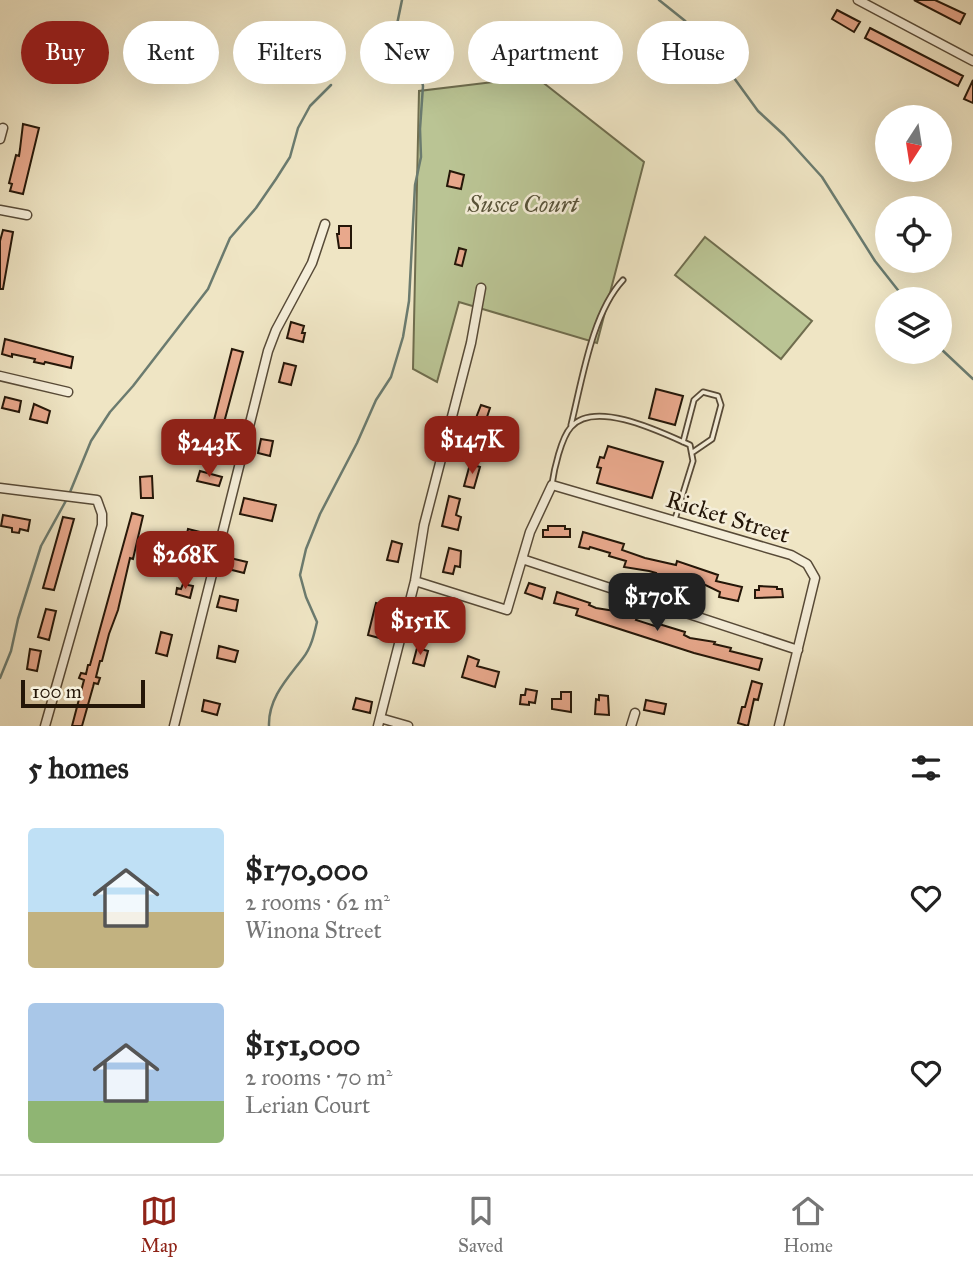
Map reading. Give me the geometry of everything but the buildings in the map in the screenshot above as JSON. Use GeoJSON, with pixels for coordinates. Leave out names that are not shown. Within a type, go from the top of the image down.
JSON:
{"type":"FeatureCollection","features":[{"type":"Feature","properties":{"kind":"street"},"geometry":{"type":"LineString","coordinates":[[858,0],[973,61]]}},
{"type":"Feature","properties":{"kind":"street"},"geometry":{"type":"LineString","coordinates":[[0,139],[3,128]]}},
{"type":"Feature","properties":{"kind":"street"},"geometry":{"type":"LineString","coordinates":[[0,210],[27,215]]}},
{"type":"Feature","properties":{"kind":"street"},"geometry":{"type":"LineString","coordinates":[[174,726],[268,351],[276,330],[312,263],[324,224]]}},
{"type":"Feature","properties":{"kind":"street"},"geometry":{"type":"LineString","coordinates":[[408,726],[379,722],[415,581],[424,526],[471,343],[481,288]]}},
{"type":"Feature","properties":{"kind":"street"},"geometry":{"type":"LineString","coordinates":[[0,376],[68,392]]}},
{"type":"Feature","properties":{"kind":"street"},"geometry":{"type":"LineString","coordinates":[[415,581],[507,610],[537,516],[552,485]]}},
{"type":"Feature","properties":{"kind":"street","name":"Ricket Street"},"geometry":{"type":"LineString","coordinates":[[552,485],[790,555],[807,564],[815,578],[779,726]]}},
{"type":"Feature","properties":{"kind":"street"},"geometry":{"type":"LineString","coordinates":[[0,488],[97,500],[102,513],[102,524],[45,726]]}},
{"type":"Feature","properties":{"kind":"street"},"geometry":{"type":"LineString","coordinates":[[522,559],[798,650]]}},
{"type":"Feature","properties":{"kind":"street"},"geometry":{"type":"LineString","coordinates":[[631,726],[635,713]]}},
{"type":"Feature","properties":{"kind":"lane"},"geometry":{"type":"LineString","coordinates":[[552,485],[555,466],[570,428],[596,329],[615,289],[623,280]]}},
{"type":"Feature","properties":{"kind":"lane"},"geometry":{"type":"LineString","coordinates":[[683,442],[694,400],[703,392],[718,396],[721,405],[712,439],[693,452]]}},
{"type":"Feature","properties":{"kind":"lane"},"geometry":{"type":"LineString","coordinates":[[570,428],[584,418],[607,416],[690,445],[693,461],[674,521]]}},
{"type":"Feature","properties":{"kind":"green space","name":"Susce Court"},"geometry":{"type":"Polygon","coordinates":[[[478,84],[545,84],[644,162],[597,343],[459,302],[437,382],[413,369],[419,91],[478,84]]]}},
{"type":"Feature","properties":{"kind":"green space"},"geometry":{"type":"Polygon","coordinates":[[[705,237],[812,321],[781,359],[675,275],[705,237]]]}},
{"type":"Feature","properties":{"kind":"waterway"},"geometry":{"type":"LineString","coordinates":[[269,726],[275,697],[308,650],[317,622],[300,575],[306,549],[320,514],[376,400],[391,377],[403,337],[409,301],[415,185],[421,157],[423,86],[418,62],[396,40],[402,0]]}},
{"type":"Feature","properties":{"kind":"waterway"},"geometry":{"type":"LineString","coordinates":[[659,0],[713,49],[758,111],[822,177],[875,261],[896,287]]}},
{"type":"Feature","properties":{"kind":"waterway"},"geometry":{"type":"LineString","coordinates":[[0,678],[11,651],[41,546],[68,497],[91,441],[110,412],[208,289],[230,238],[256,208],[290,157],[298,128],[310,106],[331,85]]}},
{"type":"Feature","properties":{"kind":"waterway"},"geometry":{"type":"LineString","coordinates":[[952,359],[973,379]]}}]}
